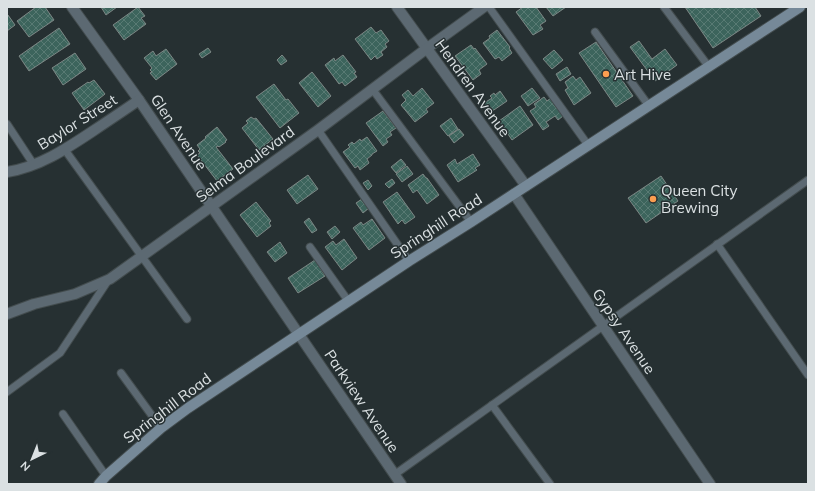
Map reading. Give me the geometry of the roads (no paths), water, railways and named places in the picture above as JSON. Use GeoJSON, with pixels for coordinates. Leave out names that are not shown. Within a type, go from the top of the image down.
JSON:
{"type":"FeatureCollection","features":[{"type":"Feature","properties":{"kind":"street","name":"Glen Avenue"},"geometry":{"type":"LineString","coordinates":[[72,7],[139,100],[299,334]]}},
{"type":"Feature","properties":{"kind":"street","name":"Hendren Avenue"},"geometry":{"type":"LineString","coordinates":[[397,7],[526,186]]}},
{"type":"Feature","properties":{"kind":"street","name":"Selma Boulevard"},"geometry":{"type":"LineString","coordinates":[[7,314],[34,304],[74,294],[110,279],[373,90],[484,7]]}},
{"type":"Feature","properties":{"kind":"street","name":"Springhill Road"},"geometry":{"type":"LineString","coordinates":[[99,484],[106,476],[161,428],[188,408],[409,261],[650,106],[800,7]]}},
{"type":"Feature","properties":{"kind":"street","name":"Baylor Street"},"geometry":{"type":"LineString","coordinates":[[7,172],[34,165],[65,150],[139,100]]}},
{"type":"Feature","properties":{"kind":"street","name":"Gypsy Avenue"},"geometry":{"type":"LineString","coordinates":[[514,194],[710,484]]}},
{"type":"Feature","properties":{"kind":"street","name":"Parkview Avenue"},"geometry":{"type":"LineString","coordinates":[[299,334],[401,484]]}},
{"type":"Feature","properties":{"kind":"lane"},"geometry":{"type":"LineString","coordinates":[[489,7],[588,146]]}},
{"type":"Feature","properties":{"kind":"lane"},"geometry":{"type":"LineString","coordinates":[[664,7],[709,67]]}},
{"type":"Feature","properties":{"kind":"lane"},"geometry":{"type":"LineString","coordinates":[[595,32],[650,106]]}},
{"type":"Feature","properties":{"kind":"lane"},"geometry":{"type":"LineString","coordinates":[[373,90],[471,222]]}},
{"type":"Feature","properties":{"kind":"lane"},"geometry":{"type":"LineString","coordinates":[[7,124],[34,165]]}},
{"type":"Feature","properties":{"kind":"lane"},"geometry":{"type":"LineString","coordinates":[[318,130],[409,261]]}},
{"type":"Feature","properties":{"kind":"lane"},"geometry":{"type":"LineString","coordinates":[[65,150],[187,319]]}},
{"type":"Feature","properties":{"kind":"lane"},"geometry":{"type":"LineString","coordinates":[[394,475],[808,180]]}},
{"type":"Feature","properties":{"kind":"lane"},"geometry":{"type":"LineString","coordinates":[[717,244],[808,375]]}},
{"type":"Feature","properties":{"kind":"lane"},"geometry":{"type":"LineString","coordinates":[[310,247],[349,302]]}},
{"type":"Feature","properties":{"kind":"lane"},"geometry":{"type":"LineString","coordinates":[[7,392],[60,353],[110,279]]}},
{"type":"Feature","properties":{"kind":"lane"},"geometry":{"type":"LineString","coordinates":[[121,373],[161,428]]}},
{"type":"Feature","properties":{"kind":"lane"},"geometry":{"type":"LineString","coordinates":[[492,405],[550,484]]}},
{"type":"Feature","properties":{"kind":"lane"},"geometry":{"type":"LineString","coordinates":[[63,414],[106,476]]}},
{"type":"Feature","properties":{"kind":"place","name":"Art Hive"},"geometry":{"type":"Point","coordinates":[606,74]}},
{"type":"Feature","properties":{"kind":"place","name":"Queen City Brewing"},"geometry":{"type":"Point","coordinates":[653,199]}}]}
